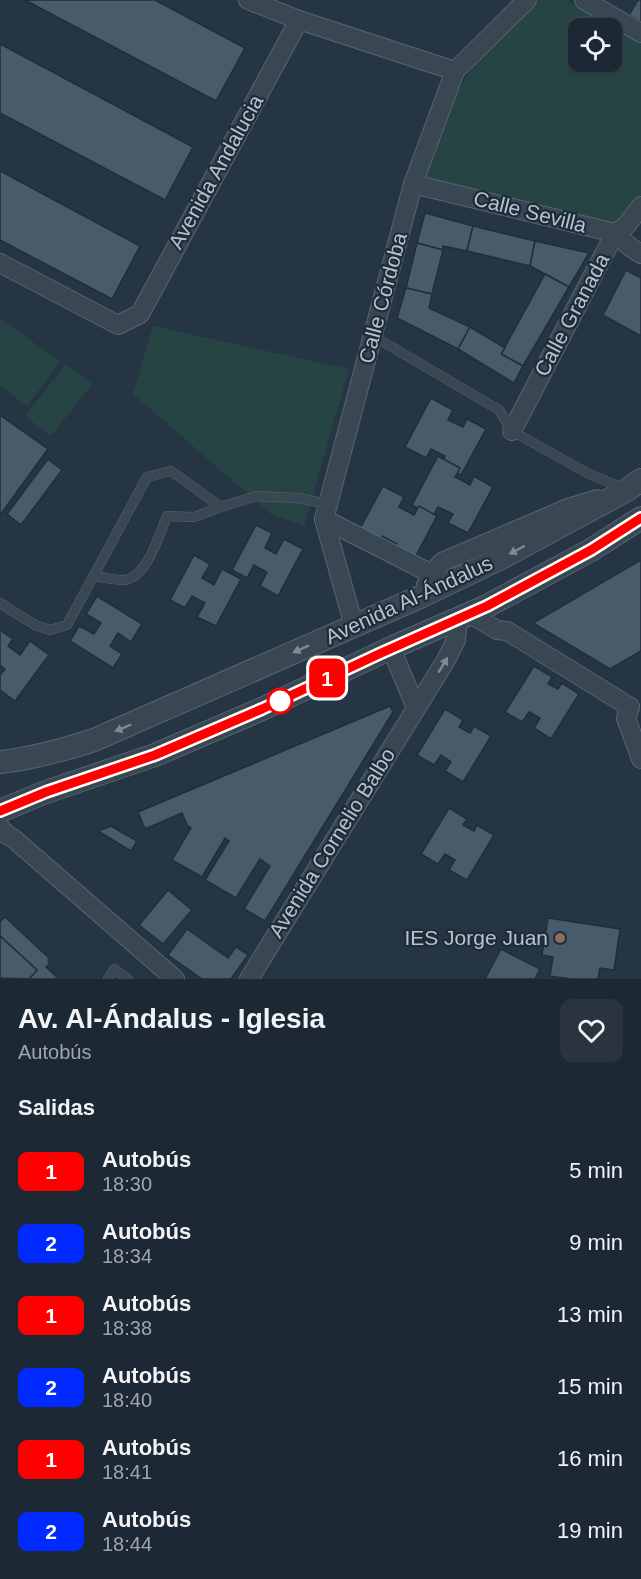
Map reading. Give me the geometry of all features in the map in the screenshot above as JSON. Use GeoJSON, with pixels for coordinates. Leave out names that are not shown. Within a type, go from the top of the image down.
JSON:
{"type":"FeatureCollection","features":[{"type":"Feature","properties":{"kind":"street"},"geometry":{"type":"LineString","coordinates":[[248,0],[299,20],[455,71]]}},
{"type":"Feature","properties":{"kind":"street","name":"Calle Córdoba"},"geometry":{"type":"LineString","coordinates":[[326,511],[412,184],[455,71],[527,0]]}},
{"type":"Feature","properties":{"kind":"street"},"geometry":{"type":"LineString","coordinates":[[584,0],[641,33]]}},
{"type":"Feature","properties":{"kind":"street","name":"Avenida Andalucia"},"geometry":{"type":"LineString","coordinates":[[0,263],[118,325],[140,314],[299,20]]}},
{"type":"Feature","properties":{"kind":"street","name":"Calle Sevilla"},"geometry":{"type":"LineString","coordinates":[[412,184],[615,232],[630,248],[641,254]]}},
{"type":"Feature","properties":{"kind":"street","name":"Calle Granada"},"geometry":{"type":"LineString","coordinates":[[512,431],[615,232],[626,226],[641,206]]}},
{"type":"Feature","properties":{"kind":"street"},"geometry":{"type":"LineString","coordinates":[[420,597],[432,574],[442,562],[567,508],[634,485]]}},
{"type":"Feature","properties":{"kind":"street","name":"Avenida Al-Ándalus"},"geometry":{"type":"LineString","coordinates":[[0,762],[20,760],[94,740],[420,597],[503,557],[634,485]]}},
{"type":"Feature","properties":{"kind":"street"},"geometry":{"type":"LineString","coordinates":[[326,511],[432,574]]}},
{"type":"Feature","properties":{"kind":"street"},"geometry":{"type":"LineString","coordinates":[[326,511],[354,626]]}},
{"type":"Feature","properties":{"kind":"street","name":"Avenida Al-Ándalus"},"geometry":{"type":"LineString","coordinates":[[0,811],[46,792],[155,755],[262,709],[505,597],[591,550],[641,518]]}},
{"type":"Feature","properties":{"kind":"street"},"geometry":{"type":"LineString","coordinates":[[505,597],[501,608],[507,631]]}},
{"type":"Feature","properties":{"kind":"street"},"geometry":{"type":"LineString","coordinates":[[464,616],[497,630],[507,631],[635,703],[626,718],[641,759]]}},
{"type":"Feature","properties":{"kind":"street","name":"Avenida Cornelio Balbo"},"geometry":{"type":"LineString","coordinates":[[249,979],[446,660],[464,616]]}},
{"type":"Feature","properties":{"kind":"street"},"geometry":{"type":"LineString","coordinates":[[391,648],[416,708]]}},
{"type":"Feature","properties":{"kind":"street"},"geometry":{"type":"LineString","coordinates":[[0,827],[175,979]]}},
{"type":"Feature","properties":{"kind":"lane"},"geometry":{"type":"LineString","coordinates":[[373,336],[499,410],[512,431],[587,473],[634,485]]}},
{"type":"Feature","properties":{"kind":"lane"},"geometry":{"type":"LineString","coordinates":[[0,603],[35,625],[50,630],[67,625],[147,477],[171,471],[221,507]]}},
{"type":"Feature","properties":{"kind":"lane"},"geometry":{"type":"LineString","coordinates":[[93,576],[125,581],[140,572],[167,516],[194,517],[256,496],[298,498],[326,511]]}},
{"type":"Feature","properties":{"kind":"lane"},"geometry":{"type":"LineString","coordinates":[[108,979],[114,969],[128,979]]}},
{"type":"Feature","properties":{"kind":"green space"},"geometry":{"type":"Polygon","coordinates":[[[539,0],[566,0],[597,18],[568,18],[568,72],[622,72],[622,32],[641,43],[641,197],[621,225],[427,179],[424,168],[464,80],[487,48],[539,0]]]}},
{"type":"Feature","properties":{"kind":"green space"},"geometry":{"type":"Polygon","coordinates":[[[0,318],[60,362],[27,406],[0,386],[0,318]]]}},
{"type":"Feature","properties":{"kind":"green space"},"geometry":{"type":"Polygon","coordinates":[[[153,326],[349,369],[304,526],[271,514],[133,394],[153,326]]]}},
{"type":"Feature","properties":{"kind":"green space"},"geometry":{"type":"Polygon","coordinates":[[[66,364],[92,384],[51,436],[25,416],[66,364]]]}},
{"type":"Feature","properties":{"kind":"building"},"geometry":{"type":"Polygon","coordinates":[[[25,0],[155,0],[245,48],[216,101],[25,0]]]}},
{"type":"Feature","properties":{"kind":"building"},"geometry":{"type":"Polygon","coordinates":[[[638,0],[641,0],[641,22],[629,15],[638,0]]]}},
{"type":"Feature","properties":{"kind":"building"},"geometry":{"type":"Polygon","coordinates":[[[0,44],[193,147],[165,200],[0,113],[0,44]]]}},
{"type":"Feature","properties":{"kind":"building"},"geometry":{"type":"Polygon","coordinates":[[[0,171],[140,246],[112,299],[0,240],[0,171]]]}},
{"type":"Feature","properties":{"kind":"building"},"geometry":{"type":"Polygon","coordinates":[[[425,213],[473,226],[467,251],[443,246],[443,250],[417,243],[425,213]]]}},
{"type":"Feature","properties":{"kind":"building"},"geometry":{"type":"Polygon","coordinates":[[[473,226],[535,241],[530,266],[467,251],[473,226]]]}},
{"type":"Feature","properties":{"kind":"building"},"geometry":{"type":"Polygon","coordinates":[[[535,241],[589,253],[569,287],[530,266],[535,241]]]}},
{"type":"Feature","properties":{"kind":"building"},"geometry":{"type":"Polygon","coordinates":[[[417,243],[443,250],[432,294],[406,288],[417,243]]]}},
{"type":"Feature","properties":{"kind":"building"},"geometry":{"type":"Polygon","coordinates":[[[626,270],[641,278],[641,336],[603,315],[626,270]]]}},
{"type":"Feature","properties":{"kind":"building"},"geometry":{"type":"Polygon","coordinates":[[[545,274],[569,287],[523,366],[501,354],[545,274]]]}},
{"type":"Feature","properties":{"kind":"building"},"geometry":{"type":"Polygon","coordinates":[[[406,288],[432,294],[429,308],[470,327],[458,349],[397,318],[406,288]]]}},
{"type":"Feature","properties":{"kind":"building"},"geometry":{"type":"Polygon","coordinates":[[[470,327],[505,348],[501,354],[523,366],[514,383],[458,349],[470,327]]]}},
{"type":"Feature","properties":{"kind":"building"},"geometry":{"type":"Polygon","coordinates":[[[431,398],[453,410],[448,420],[463,427],[467,419],[486,429],[461,475],[441,465],[445,456],[431,449],[426,458],[405,447],[431,398]]]}},
{"type":"Feature","properties":{"kind":"building"},"geometry":{"type":"Polygon","coordinates":[[[0,415],[48,449],[0,515],[0,415]]]}},
{"type":"Feature","properties":{"kind":"building"},"geometry":{"type":"Polygon","coordinates":[[[438,456],[460,468],[455,477],[470,485],[474,476],[493,487],[468,533],[448,523],[453,514],[438,507],[433,516],[412,505],[438,456]]]}},
{"type":"Feature","properties":{"kind":"building"},"geometry":{"type":"Polygon","coordinates":[[[48,459],[62,470],[21,525],[7,514],[48,459]]]}},
{"type":"Feature","properties":{"kind":"building"},"geometry":{"type":"Polygon","coordinates":[[[383,486],[404,497],[399,507],[414,515],[419,506],[437,516],[412,563],[392,552],[397,544],[382,536],[378,545],[357,534],[383,486]]]}},
{"type":"Feature","properties":{"kind":"building"},"geometry":{"type":"Polygon","coordinates":[[[256,525],[272,533],[265,548],[276,554],[284,539],[303,549],[278,596],[260,586],[267,572],[254,565],[247,578],[232,570],[256,525]]]}},
{"type":"Feature","properties":{"kind":"building"},"geometry":{"type":"Polygon","coordinates":[[[194,555],[210,564],[202,578],[214,585],[222,569],[241,579],[216,626],[197,617],[205,603],[192,596],[185,608],[170,600],[194,555]]]}},
{"type":"Feature","properties":{"kind":"building"},"geometry":{"type":"Polygon","coordinates":[[[641,560],[641,651],[610,669],[533,623],[641,560]]]}},
{"type":"Feature","properties":{"kind":"building"},"geometry":{"type":"Polygon","coordinates":[[[97,596],[142,624],[131,642],[118,633],[110,646],[122,654],[113,668],[70,641],[79,626],[94,634],[101,623],[86,614],[97,596]]]}},
{"type":"Feature","properties":{"kind":"building"},"geometry":{"type":"Polygon","coordinates":[[[0,630],[13,639],[8,646],[20,655],[30,641],[49,655],[15,701],[0,690],[0,675],[5,669],[0,665],[0,630]]]}},
{"type":"Feature","properties":{"kind":"building"},"geometry":{"type":"Polygon","coordinates":[[[534,666],[552,677],[548,684],[558,689],[562,683],[579,694],[551,739],[534,728],[540,718],[529,712],[522,722],[505,712],[534,666]]]}},
{"type":"Feature","properties":{"kind":"building"},"geometry":{"type":"Polygon","coordinates":[[[390,706],[393,712],[265,921],[244,909],[270,866],[260,859],[236,898],[205,880],[229,841],[225,838],[202,877],[172,860],[191,828],[187,825],[182,813],[145,829],[138,812],[390,706]]]}},
{"type":"Feature","properties":{"kind":"building"},"geometry":{"type":"Polygon","coordinates":[[[445,709],[463,720],[459,727],[470,733],[474,726],[491,736],[463,782],[445,771],[451,762],[441,755],[434,765],[417,755],[445,709]]]}},
{"type":"Feature","properties":{"kind":"building"},"geometry":{"type":"Polygon","coordinates":[[[449,808],[467,819],[463,825],[474,831],[477,825],[494,835],[467,880],[449,870],[455,860],[445,854],[438,864],[421,854],[449,808]]]}},
{"type":"Feature","properties":{"kind":"building"},"geometry":{"type":"Polygon","coordinates":[[[111,826],[137,841],[131,851],[98,831],[111,826]]]}},
{"type":"Feature","properties":{"kind":"building"},"geometry":{"type":"Polygon","coordinates":[[[168,890],[192,910],[163,944],[139,925],[168,890]]]}},
{"type":"Feature","properties":{"kind":"building"},"geometry":{"type":"Polygon","coordinates":[[[5,917],[49,958],[50,963],[46,967],[59,979],[29,979],[37,970],[0,936],[0,922],[5,917]]]}},
{"type":"Feature","properties":{"kind":"building"},"geometry":{"type":"Polygon","coordinates":[[[548,918],[620,929],[614,970],[600,968],[598,979],[550,976],[553,957],[542,955],[548,918]]]}},
{"type":"Feature","properties":{"kind":"building"},"geometry":{"type":"Polygon","coordinates":[[[187,929],[228,958],[236,947],[248,955],[231,979],[202,979],[168,955],[187,929]]]}},
{"type":"Feature","properties":{"kind":"building"},"geometry":{"type":"Polygon","coordinates":[[[0,936],[37,970],[29,979],[0,978],[0,936]]]}},
{"type":"Feature","properties":{"kind":"building"},"geometry":{"type":"Polygon","coordinates":[[[501,949],[540,969],[535,979],[485,979],[501,949]]]}},
{"type":"Feature","properties":{"kind":"bus line","name":"1"},"geometry":{"type":"LineString","coordinates":[[0,811],[46,792],[155,755],[262,709],[487,606],[591,550],[641,518]]}},
{"type":"Feature","properties":{"kind":"place","name":"IES Jorge Juan"},"geometry":{"type":"Point","coordinates":[560,938]}}]}
